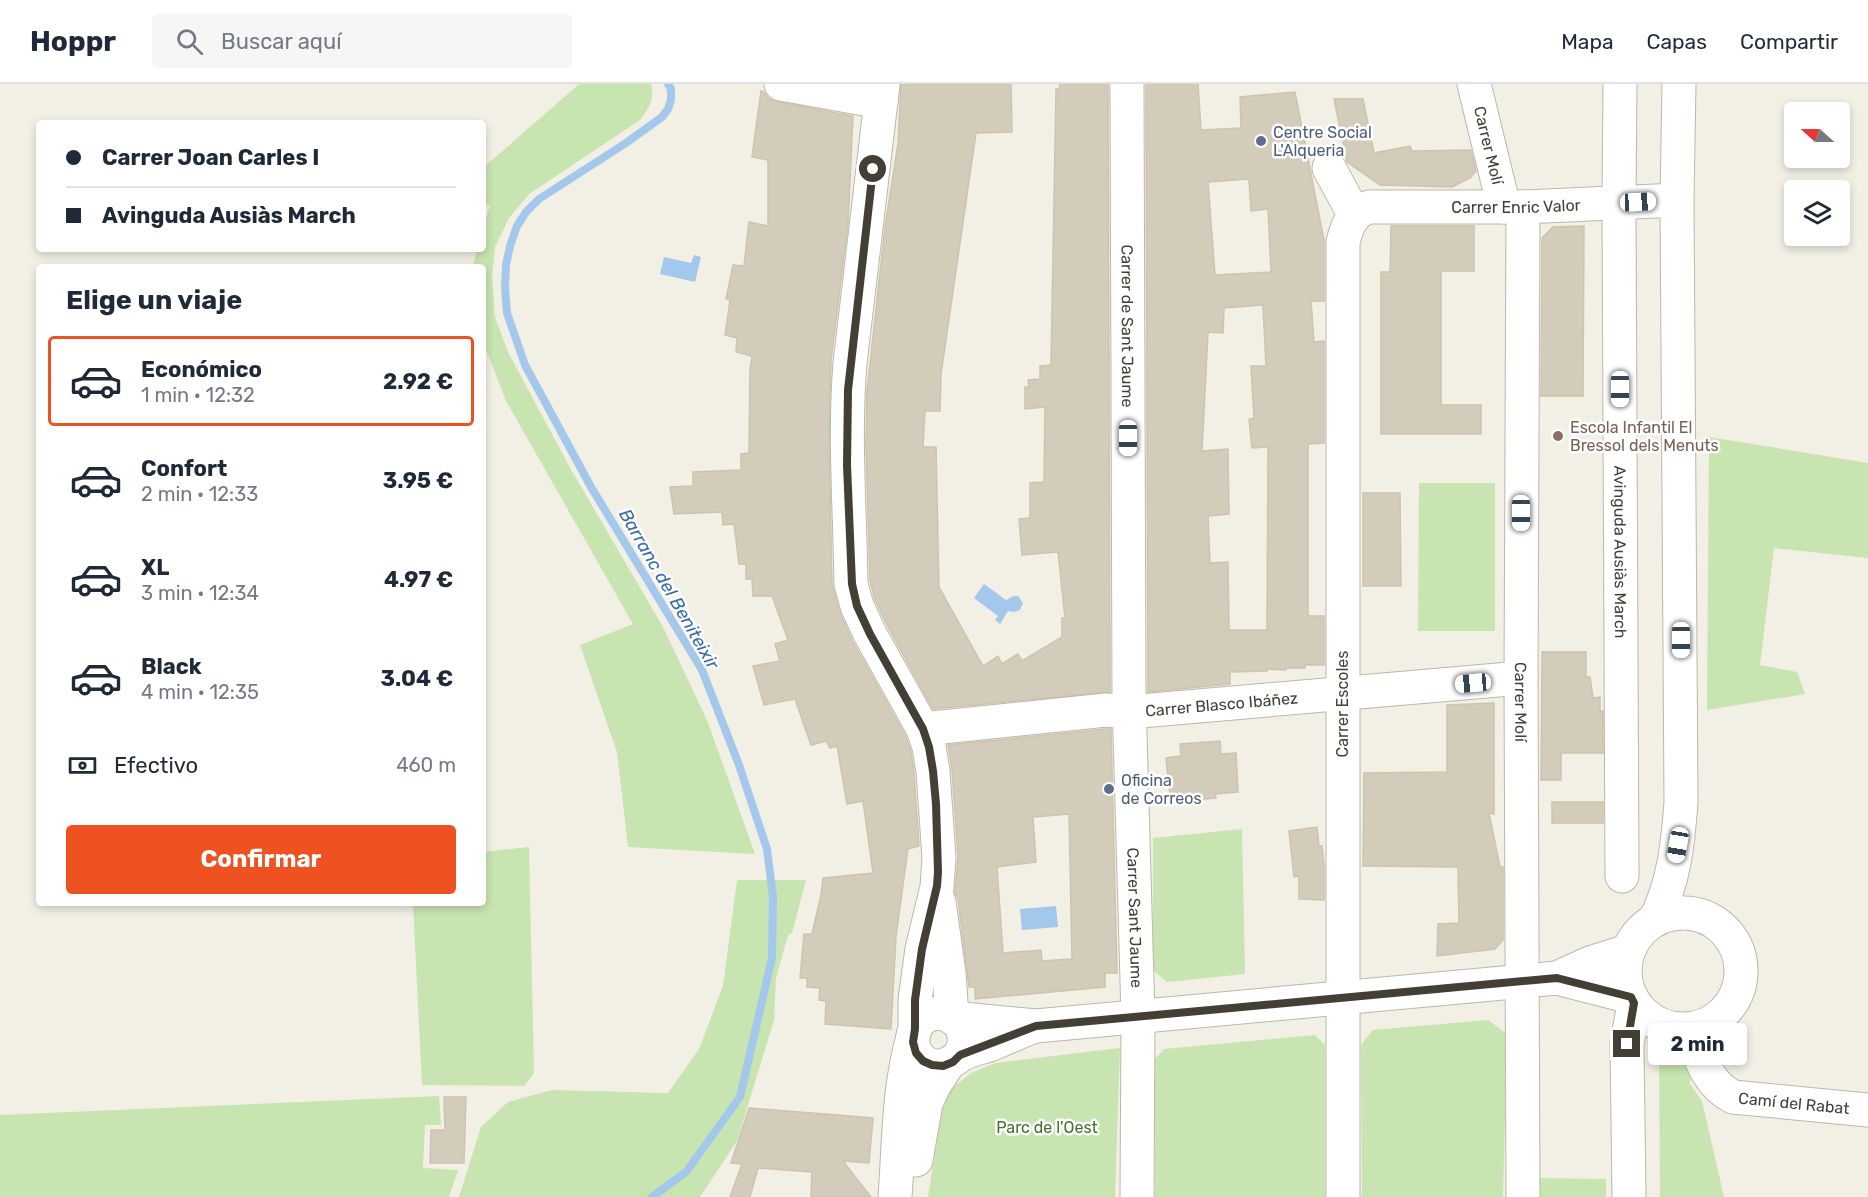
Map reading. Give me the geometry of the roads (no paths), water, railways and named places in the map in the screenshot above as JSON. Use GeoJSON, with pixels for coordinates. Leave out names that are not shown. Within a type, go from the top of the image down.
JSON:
{"type":"FeatureCollection","features":[{"type":"Feature","properties":{"kind":"street"},"geometry":{"type":"LineString","coordinates":[[781,84],[882,93],[848,390],[847,465],[852,584],[857,606],[923,729],[929,747],[936,804],[939,858],[937,886],[922,949],[915,1000],[914,1048],[923,1061],[932,1065],[954,1060],[1036,1026]]}},
{"type":"Feature","properties":{"kind":"street","name":"Carrer de Sant Jaume"},"geometry":{"type":"LineString","coordinates":[[1127,84],[1129,712]]}},
{"type":"Feature","properties":{"kind":"street","name":"Carrer Molí"},"geometry":{"type":"LineString","coordinates":[[1474,84],[1514,207],[1521,678],[1523,1197]]}},
{"type":"Feature","properties":{"kind":"street","name":"Avinguda Ausiàs March"},"geometry":{"type":"LineString","coordinates":[[1620,84],[1618,203],[1622,876]]}},
{"type":"Feature","properties":{"kind":"street"},"geometry":{"type":"LineString","coordinates":[[1678,84],[1682,802],[1694,895],[1700,914]]}},
{"type":"Feature","properties":{"kind":"street"},"geometry":{"type":"LineString","coordinates":[[1329,168],[1354,214]]}},
{"type":"Feature","properties":{"kind":"street","name":"Carrer Enric Valor"},"geometry":{"type":"LineString","coordinates":[[1354,214],[1369,207],[1514,207],[1677,200]]}},
{"type":"Feature","properties":{"kind":"street","name":"Carrer Escoles"},"geometry":{"type":"LineString","coordinates":[[1343,1197],[1343,242],[1354,214]]}},
{"type":"Feature","properties":{"kind":"street","name":"Carrer Blasco Ibáñez"},"geometry":{"type":"LineString","coordinates":[[923,729],[1107,710],[1129,712],[1521,678]]}},
{"type":"Feature","properties":{"kind":"street","name":"Carrer Sant Jaume"},"geometry":{"type":"LineString","coordinates":[[1129,712],[1138,1017],[1137,1197]]}},
{"type":"Feature","properties":{"kind":"street"},"geometry":{"type":"LineString","coordinates":[[1655,920],[1665,901],[1673,869],[1682,802]]}},
{"type":"Feature","properties":{"kind":"street"},"geometry":{"type":"LineString","coordinates":[[937,886],[949,973],[952,1017]]}},
{"type":"Feature","properties":{"kind":"street"},"geometry":{"type":"LineString","coordinates":[[1684,912],[1700,914],[1715,921],[1736,945],[1741,976],[1738,991],[1730,1005],[1719,1017],[1705,1025],[1690,1029],[1674,1029],[1658,1024],[1644,1015],[1632,1000],[1624,975],[1628,951],[1633,939],[1655,920],[1668,914],[1684,912]]}},
{"type":"Feature","properties":{"kind":"street"},"geometry":{"type":"LineString","coordinates":[[952,1017],[1036,1026],[1557,978],[1590,963],[1628,951]]}},
{"type":"Feature","properties":{"kind":"street"},"geometry":{"type":"LineString","coordinates":[[1557,978],[1632,1000]]}},
{"type":"Feature","properties":{"kind":"street"},"geometry":{"type":"LineString","coordinates":[[1629,1197],[1627,1044],[1632,1000]]}},
{"type":"Feature","properties":{"kind":"street"},"geometry":{"type":"LineString","coordinates":[[895,1197],[902,1085],[914,1033],[924,1018],[945,1014],[958,1022],[965,1042],[934,1086],[926,1103],[911,1197]]}},
{"type":"Feature","properties":{"kind":"street","name":"Camí del Rabat"},"geometry":{"type":"LineString","coordinates":[[1690,1029],[1712,1082],[1733,1097],[1868,1110]]}},
{"type":"Feature","properties":{"kind":"water"},"geometry":{"type":"Polygon","coordinates":[[[694,255],[701,257],[695,282],[660,274],[664,257],[691,263],[694,255]]]}},
{"type":"Feature","properties":{"kind":"water"},"geometry":{"type":"Polygon","coordinates":[[[984,584],[1006,600],[1018,596],[1023,603],[1020,610],[1008,611],[1000,624],[995,620],[998,616],[974,598],[984,584]]]}},
{"type":"Feature","properties":{"kind":"water"},"geometry":{"type":"Polygon","coordinates":[[[1056,906],[1058,927],[1022,930],[1020,909],[1056,906]]]}},
{"type":"Feature","properties":{"kind":"waterway","name":"Barranc del Beniteixir"},"geometry":{"type":"LineString","coordinates":[[652,1197],[686,1172],[740,1097],[772,958],[773,897],[767,849],[739,765],[702,670],[591,487],[525,365],[507,313],[505,288],[510,246],[517,226],[526,212],[539,199],[662,117],[671,100],[671,89],[668,84]]}},
{"type":"Feature","properties":{"kind":"place","name":"Centre Social L'Alqueria"},"geometry":{"type":"Point","coordinates":[1261,141]}},
{"type":"Feature","properties":{"kind":"place","name":"Escola Infantil El Bressol dels Menuts"},"geometry":{"type":"Point","coordinates":[1558,436]}},
{"type":"Feature","properties":{"kind":"place","name":"Oficina de Correos"},"geometry":{"type":"Point","coordinates":[1109,789]}},
{"type":"Feature","properties":{"kind":"park label","name":"Parc de l'Oest"},"geometry":{"type":"Point","coordinates":[1047,1127]}}]}
